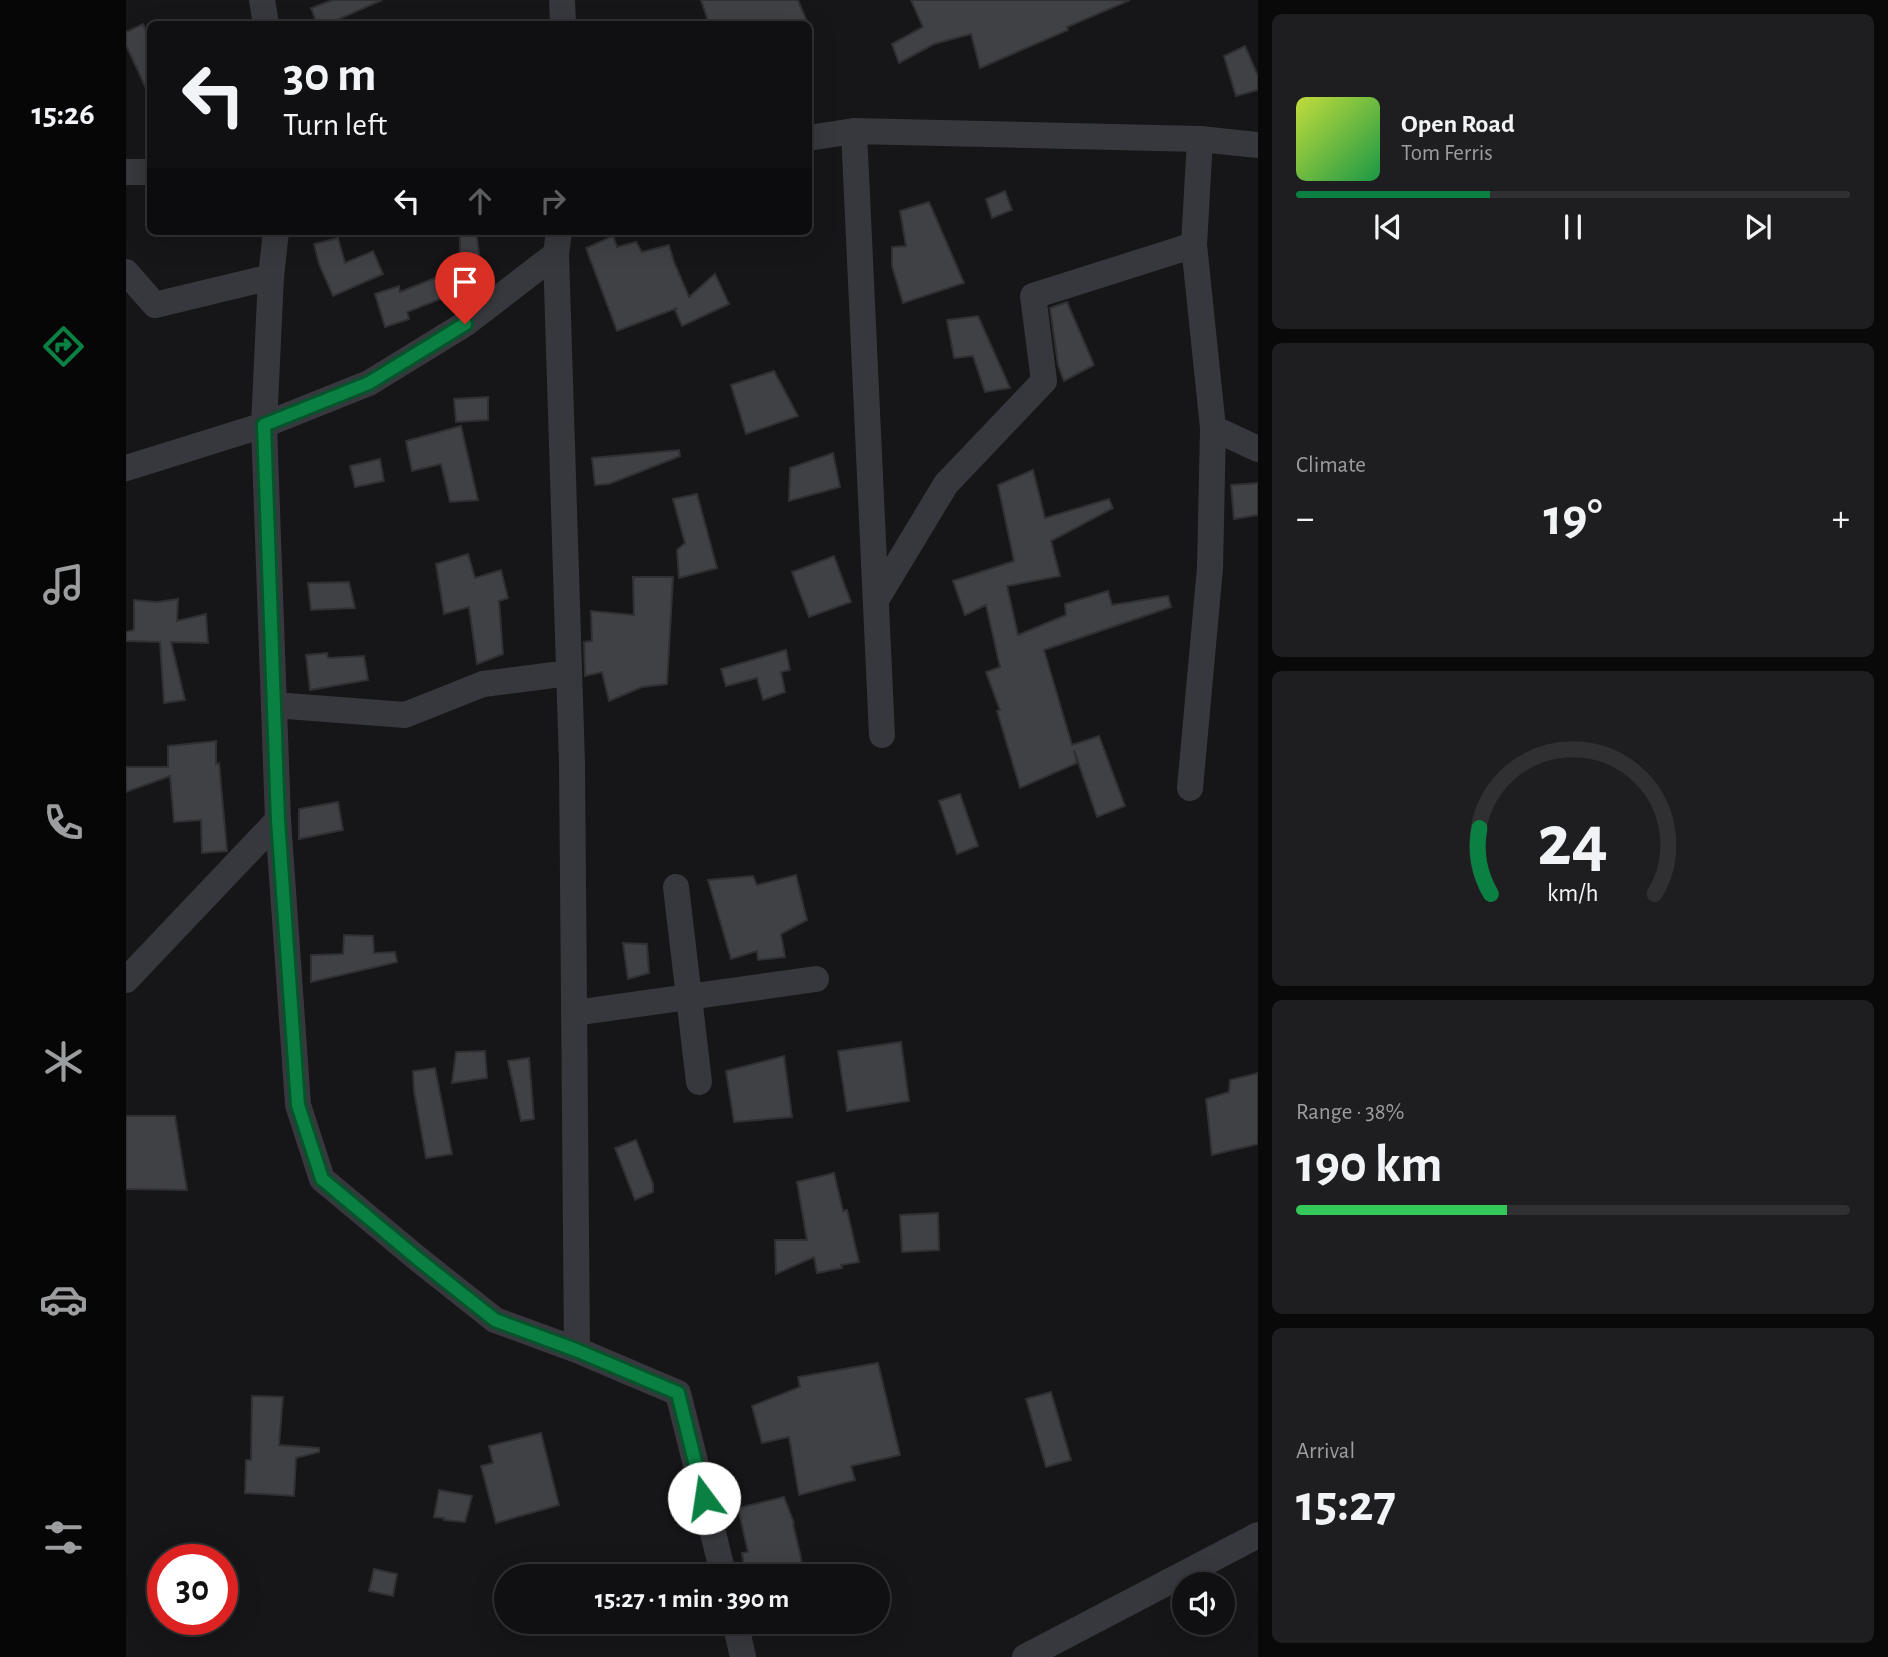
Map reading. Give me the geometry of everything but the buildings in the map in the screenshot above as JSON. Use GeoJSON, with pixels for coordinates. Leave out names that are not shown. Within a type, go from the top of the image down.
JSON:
{"type":"FeatureCollection","features":[{"type":"Feature","properties":{"kind":"street"},"geometry":{"type":"LineString","coordinates":[[262,0],[266,21]]}},
{"type":"Feature","properties":{"kind":"street"},"geometry":{"type":"LineString","coordinates":[[562,0],[564,21]]}},
{"type":"Feature","properties":{"kind":"street"},"geometry":{"type":"LineString","coordinates":[[812,137],[854,131],[1200,139],[1258,145]]}},
{"type":"Feature","properties":{"kind":"street"},"geometry":{"type":"LineString","coordinates":[[854,131],[882,735]]}},
{"type":"Feature","properties":{"kind":"street"},"geometry":{"type":"LineString","coordinates":[[1190,788],[1210,568],[1213,428],[1195,245],[1200,139]]}},
{"type":"Feature","properties":{"kind":"street"},"geometry":{"type":"LineString","coordinates":[[126,173],[147,172]]}},
{"type":"Feature","properties":{"kind":"street"},"geometry":{"type":"LineString","coordinates":[[276,235],[264,425],[278,820],[298,1105],[322,1179],[495,1320],[576,1350],[678,1393],[721,1564]]}},
{"type":"Feature","properties":{"kind":"street"},"geometry":{"type":"LineString","coordinates":[[126,468],[264,425],[369,383],[465,324],[558,242]]}},
{"type":"Feature","properties":{"kind":"street"},"geometry":{"type":"LineString","coordinates":[[558,242],[572,764],[576,1350]]}},
{"type":"Feature","properties":{"kind":"street"},"geometry":{"type":"LineString","coordinates":[[876,600],[946,484],[1045,381],[1033,296],[1195,245]]}},
{"type":"Feature","properties":{"kind":"street"},"geometry":{"type":"LineString","coordinates":[[126,272],[155,305],[271,277]]}},
{"type":"Feature","properties":{"kind":"street"},"geometry":{"type":"LineString","coordinates":[[1213,428],[1258,449]]}},
{"type":"Feature","properties":{"kind":"street"},"geometry":{"type":"LineString","coordinates":[[274,705],[405,715],[483,684],[569,673]]}},
{"type":"Feature","properties":{"kind":"street"},"geometry":{"type":"LineString","coordinates":[[126,980],[278,820]]}},
{"type":"Feature","properties":{"kind":"street"},"geometry":{"type":"LineString","coordinates":[[676,887],[698,1082]]}},
{"type":"Feature","properties":{"kind":"street"},"geometry":{"type":"LineString","coordinates":[[574,1013],[816,979]]}},
{"type":"Feature","properties":{"kind":"street"},"geometry":{"type":"LineString","coordinates":[[1025,1657],[1258,1535]]}},
{"type":"Feature","properties":{"kind":"street"},"geometry":{"type":"LineString","coordinates":[[738,1634],[743,1657]]}},
{"type":"Feature","properties":{"kind":"route"},"geometry":{"type":"LineString","coordinates":[[465,324],[369,383],[264,425],[278,820],[298,1105],[322,1179],[495,1320],[576,1350],[678,1393],[704,1498]]}}]}
